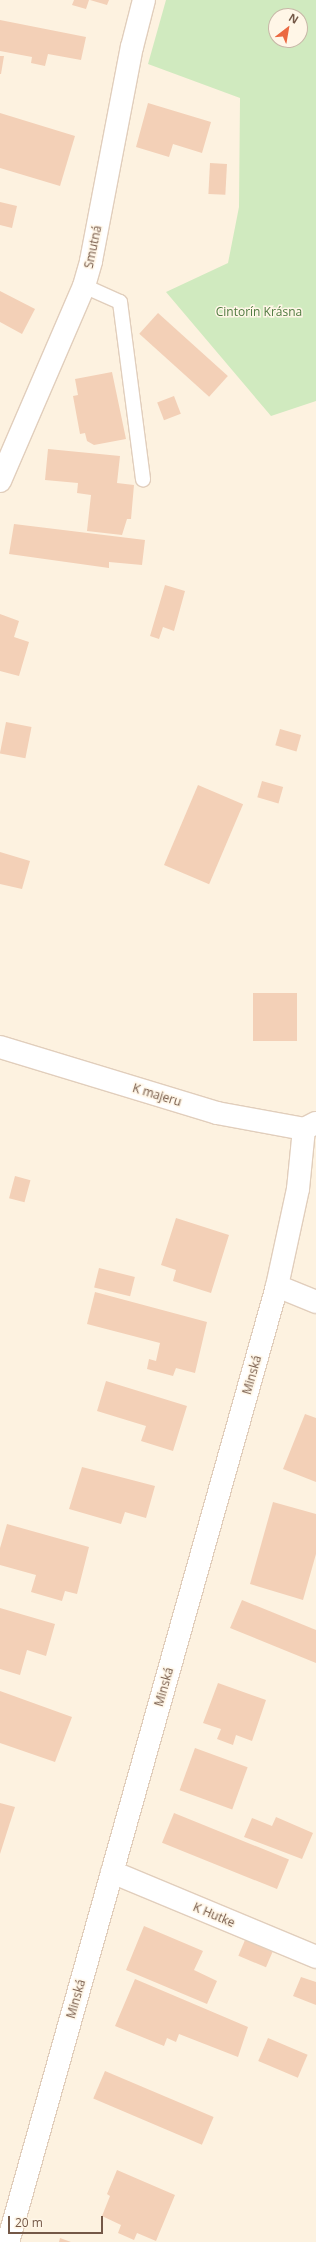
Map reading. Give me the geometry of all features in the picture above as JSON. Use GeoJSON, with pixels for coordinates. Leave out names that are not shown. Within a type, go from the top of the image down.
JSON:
{"type":"FeatureCollection","features":[{"type":"Feature","properties":{"kind":"street","name":"Smutná"},"geometry":{"type":"LineString","coordinates":[[0,481],[84,286],[91,262],[132,47],[144,0]]}},
{"type":"Feature","properties":{"kind":"street","name":"K majeru"},"geometry":{"type":"LineString","coordinates":[[0,1047],[217,1113],[310,1126]]}},
{"type":"Feature","properties":{"kind":"street","name":"Minská"},"geometry":{"type":"LineString","coordinates":[[8,2242],[277,1286],[310,1126]]}},
{"type":"Feature","properties":{"kind":"street"},"geometry":{"type":"LineString","coordinates":[[277,1286],[316,1302]]}},
{"type":"Feature","properties":{"kind":"street","name":"K Hutke"},"geometry":{"type":"LineString","coordinates":[[112,1872],[316,1957]]}},
{"type":"Feature","properties":{"kind":"lane"},"geometry":{"type":"LineString","coordinates":[[84,286],[120,302],[144,480]]}},
{"type":"Feature","properties":{"kind":"green space","name":"Cintorín Krásna"},"geometry":{"type":"Polygon","coordinates":[[[166,0],[316,0],[316,401],[271,416],[166,292],[228,263],[239,207],[240,98],[148,64],[166,0]]]}},
{"type":"Feature","properties":{"kind":"building"},"geometry":{"type":"Polygon","coordinates":[[[74,0],[89,0],[86,9],[72,5],[74,0]]]}},
{"type":"Feature","properties":{"kind":"building"},"geometry":{"type":"Polygon","coordinates":[[[90,0],[109,0],[107,5],[90,0]]]}},
{"type":"Feature","properties":{"kind":"building"},"geometry":{"type":"Polygon","coordinates":[[[0,20],[86,37],[81,60],[48,54],[45,66],[31,63],[32,57],[0,51],[0,20]]]}},
{"type":"Feature","properties":{"kind":"building"},"geometry":{"type":"Polygon","coordinates":[[[0,56],[4,56],[1,74],[0,74],[0,56]]]}},
{"type":"Feature","properties":{"kind":"building"},"geometry":{"type":"Polygon","coordinates":[[[148,103],[211,122],[202,153],[173,144],[169,157],[136,147],[148,103]]]}},
{"type":"Feature","properties":{"kind":"building"},"geometry":{"type":"Polygon","coordinates":[[[0,113],[75,136],[60,186],[0,168],[0,113]]]}},
{"type":"Feature","properties":{"kind":"building"},"geometry":{"type":"Polygon","coordinates":[[[210,163],[227,164],[225,195],[208,194],[210,163]]]}},
{"type":"Feature","properties":{"kind":"building"},"geometry":{"type":"Polygon","coordinates":[[[0,202],[17,206],[12,228],[0,225],[0,202]]]}},
{"type":"Feature","properties":{"kind":"building"},"geometry":{"type":"Polygon","coordinates":[[[0,291],[35,309],[22,334],[0,322],[0,291]]]}},
{"type":"Feature","properties":{"kind":"building"},"geometry":{"type":"Polygon","coordinates":[[[158,313],[228,376],[209,397],[139,334],[158,313]]]}},
{"type":"Feature","properties":{"kind":"building"},"geometry":{"type":"Polygon","coordinates":[[[112,372],[126,439],[94,445],[87,441],[85,433],[80,434],[73,396],[78,395],[75,379],[112,372]]]}},
{"type":"Feature","properties":{"kind":"building"},"geometry":{"type":"Polygon","coordinates":[[[174,396],[181,414],[164,420],[157,402],[174,396]]]}},
{"type":"Feature","properties":{"kind":"building"},"geometry":{"type":"Polygon","coordinates":[[[48,449],[120,456],[117,483],[134,485],[131,519],[127,519],[122,535],[87,531],[91,495],[77,493],[78,483],[45,480],[48,449]]]}},
{"type":"Feature","properties":{"kind":"building"},"geometry":{"type":"Polygon","coordinates":[[[14,524],[145,540],[142,565],[109,562],[109,568],[9,554],[14,524]]]}},
{"type":"Feature","properties":{"kind":"building"},"geometry":{"type":"Polygon","coordinates":[[[165,585],[185,591],[174,631],[163,627],[159,639],[150,636],[165,585]]]}},
{"type":"Feature","properties":{"kind":"building"},"geometry":{"type":"Polygon","coordinates":[[[0,614],[19,621],[14,637],[29,642],[19,676],[0,671],[0,614]]]}},
{"type":"Feature","properties":{"kind":"building"},"geometry":{"type":"Polygon","coordinates":[[[6,722],[32,727],[25,758],[0,753],[6,722]]]}},
{"type":"Feature","properties":{"kind":"building"},"geometry":{"type":"Polygon","coordinates":[[[280,729],[301,735],[296,751],[275,745],[280,729]]]}},
{"type":"Feature","properties":{"kind":"building"},"geometry":{"type":"Polygon","coordinates":[[[262,781],[283,787],[278,803],[257,797],[262,781]]]}},
{"type":"Feature","properties":{"kind":"building"},"geometry":{"type":"Polygon","coordinates":[[[198,785],[243,804],[209,884],[164,865],[198,785]]]}},
{"type":"Feature","properties":{"kind":"building"},"geometry":{"type":"Polygon","coordinates":[[[0,852],[30,861],[22,889],[0,884],[0,852]]]}},
{"type":"Feature","properties":{"kind":"building"},"geometry":{"type":"Polygon","coordinates":[[[253,993],[297,993],[297,1041],[253,1041],[253,993]]]}},
{"type":"Feature","properties":{"kind":"building"},"geometry":{"type":"Polygon","coordinates":[[[15,1176],[30,1180],[25,1202],[9,1198],[15,1176]]]}},
{"type":"Feature","properties":{"kind":"building"},"geometry":{"type":"Polygon","coordinates":[[[176,1218],[229,1235],[211,1293],[173,1281],[176,1270],[161,1265],[176,1218]]]}},
{"type":"Feature","properties":{"kind":"building"},"geometry":{"type":"Polygon","coordinates":[[[99,1268],[135,1277],[130,1296],[94,1287],[99,1268]]]}},
{"type":"Feature","properties":{"kind":"building"},"geometry":{"type":"Polygon","coordinates":[[[95,1292],[207,1322],[195,1373],[176,1368],[173,1376],[147,1369],[149,1359],[156,1361],[160,1343],[87,1324],[95,1292]]]}},
{"type":"Feature","properties":{"kind":"building"},"geometry":{"type":"Polygon","coordinates":[[[106,1381],[187,1406],[173,1451],[141,1441],[146,1426],[97,1411],[106,1381]]]}},
{"type":"Feature","properties":{"kind":"building"},"geometry":{"type":"Polygon","coordinates":[[[305,1414],[316,1418],[316,1482],[283,1469],[305,1414]]]}},
{"type":"Feature","properties":{"kind":"building"},"geometry":{"type":"Polygon","coordinates":[[[82,1467],[155,1486],[146,1518],[125,1512],[121,1524],[69,1509],[82,1467]]]}},
{"type":"Feature","properties":{"kind":"building"},"geometry":{"type":"Polygon","coordinates":[[[273,1502],[316,1514],[316,1554],[303,1600],[250,1584],[273,1502]]]}},
{"type":"Feature","properties":{"kind":"building"},"geometry":{"type":"Polygon","coordinates":[[[7,1524],[89,1547],[77,1594],[65,1591],[62,1601],[31,1592],[36,1575],[0,1565],[0,1548],[7,1524]]]}},
{"type":"Feature","properties":{"kind":"building"},"geometry":{"type":"Polygon","coordinates":[[[242,1600],[316,1630],[316,1663],[230,1628],[242,1600]]]}},
{"type":"Feature","properties":{"kind":"building"},"geometry":{"type":"Polygon","coordinates":[[[0,1608],[55,1624],[46,1656],[27,1650],[20,1675],[0,1669],[0,1608]]]}},
{"type":"Feature","properties":{"kind":"building"},"geometry":{"type":"Polygon","coordinates":[[[218,1683],[266,1700],[252,1741],[236,1735],[233,1745],[217,1739],[221,1729],[203,1723],[218,1683]]]}},
{"type":"Feature","properties":{"kind":"building"},"geometry":{"type":"Polygon","coordinates":[[[0,1691],[72,1717],[55,1762],[0,1743],[0,1691]]]}},
{"type":"Feature","properties":{"kind":"building"},"geometry":{"type":"Polygon","coordinates":[[[195,1748],[248,1767],[232,1809],[180,1790],[195,1748]]]}},
{"type":"Feature","properties":{"kind":"building"},"geometry":{"type":"Polygon","coordinates":[[[0,1803],[15,1807],[0,1854],[0,1803]]]}},
{"type":"Feature","properties":{"kind":"building"},"geometry":{"type":"Polygon","coordinates":[[[174,1813],[289,1859],[277,1889],[162,1843],[174,1813]]]}},
{"type":"Feature","properties":{"kind":"building"},"geometry":{"type":"Polygon","coordinates":[[[276,1817],[313,1833],[302,1859],[244,1837],[252,1818],[272,1826],[276,1817]]]}},
{"type":"Feature","properties":{"kind":"building"},"geometry":{"type":"Polygon","coordinates":[[[144,1926],[203,1951],[194,1970],[217,1981],[207,2004],[126,1970],[144,1926]]]}},
{"type":"Feature","properties":{"kind":"building"},"geometry":{"type":"Polygon","coordinates":[[[245,1940],[273,1952],[266,1967],[238,1956],[245,1940]]]}},
{"type":"Feature","properties":{"kind":"building"},"geometry":{"type":"Polygon","coordinates":[[[301,1977],[316,1982],[316,2005],[293,1996],[301,1977]]]}},
{"type":"Feature","properties":{"kind":"building"},"geometry":{"type":"Polygon","coordinates":[[[135,1979],[248,2027],[238,2057],[179,2034],[176,2042],[167,2038],[164,2046],[115,2026],[135,1979]]]}},
{"type":"Feature","properties":{"kind":"building"},"geometry":{"type":"Polygon","coordinates":[[[268,2038],[308,2055],[298,2078],[258,2061],[268,2038]]]}},
{"type":"Feature","properties":{"kind":"building"},"geometry":{"type":"Polygon","coordinates":[[[105,2071],[214,2117],[202,2145],[93,2099],[105,2071]]]}},
{"type":"Feature","properties":{"kind":"building"},"geometry":{"type":"Polygon","coordinates":[[[117,2170],[175,2195],[156,2241],[137,2233],[134,2240],[118,2233],[121,2225],[102,2216],[110,2196],[107,2194],[117,2170]]]}},
{"type":"Feature","properties":{"kind":"building"},"geometry":{"type":"Polygon","coordinates":[[[60,2238],[71,2242],[59,2242],[60,2238]]]}}]}
